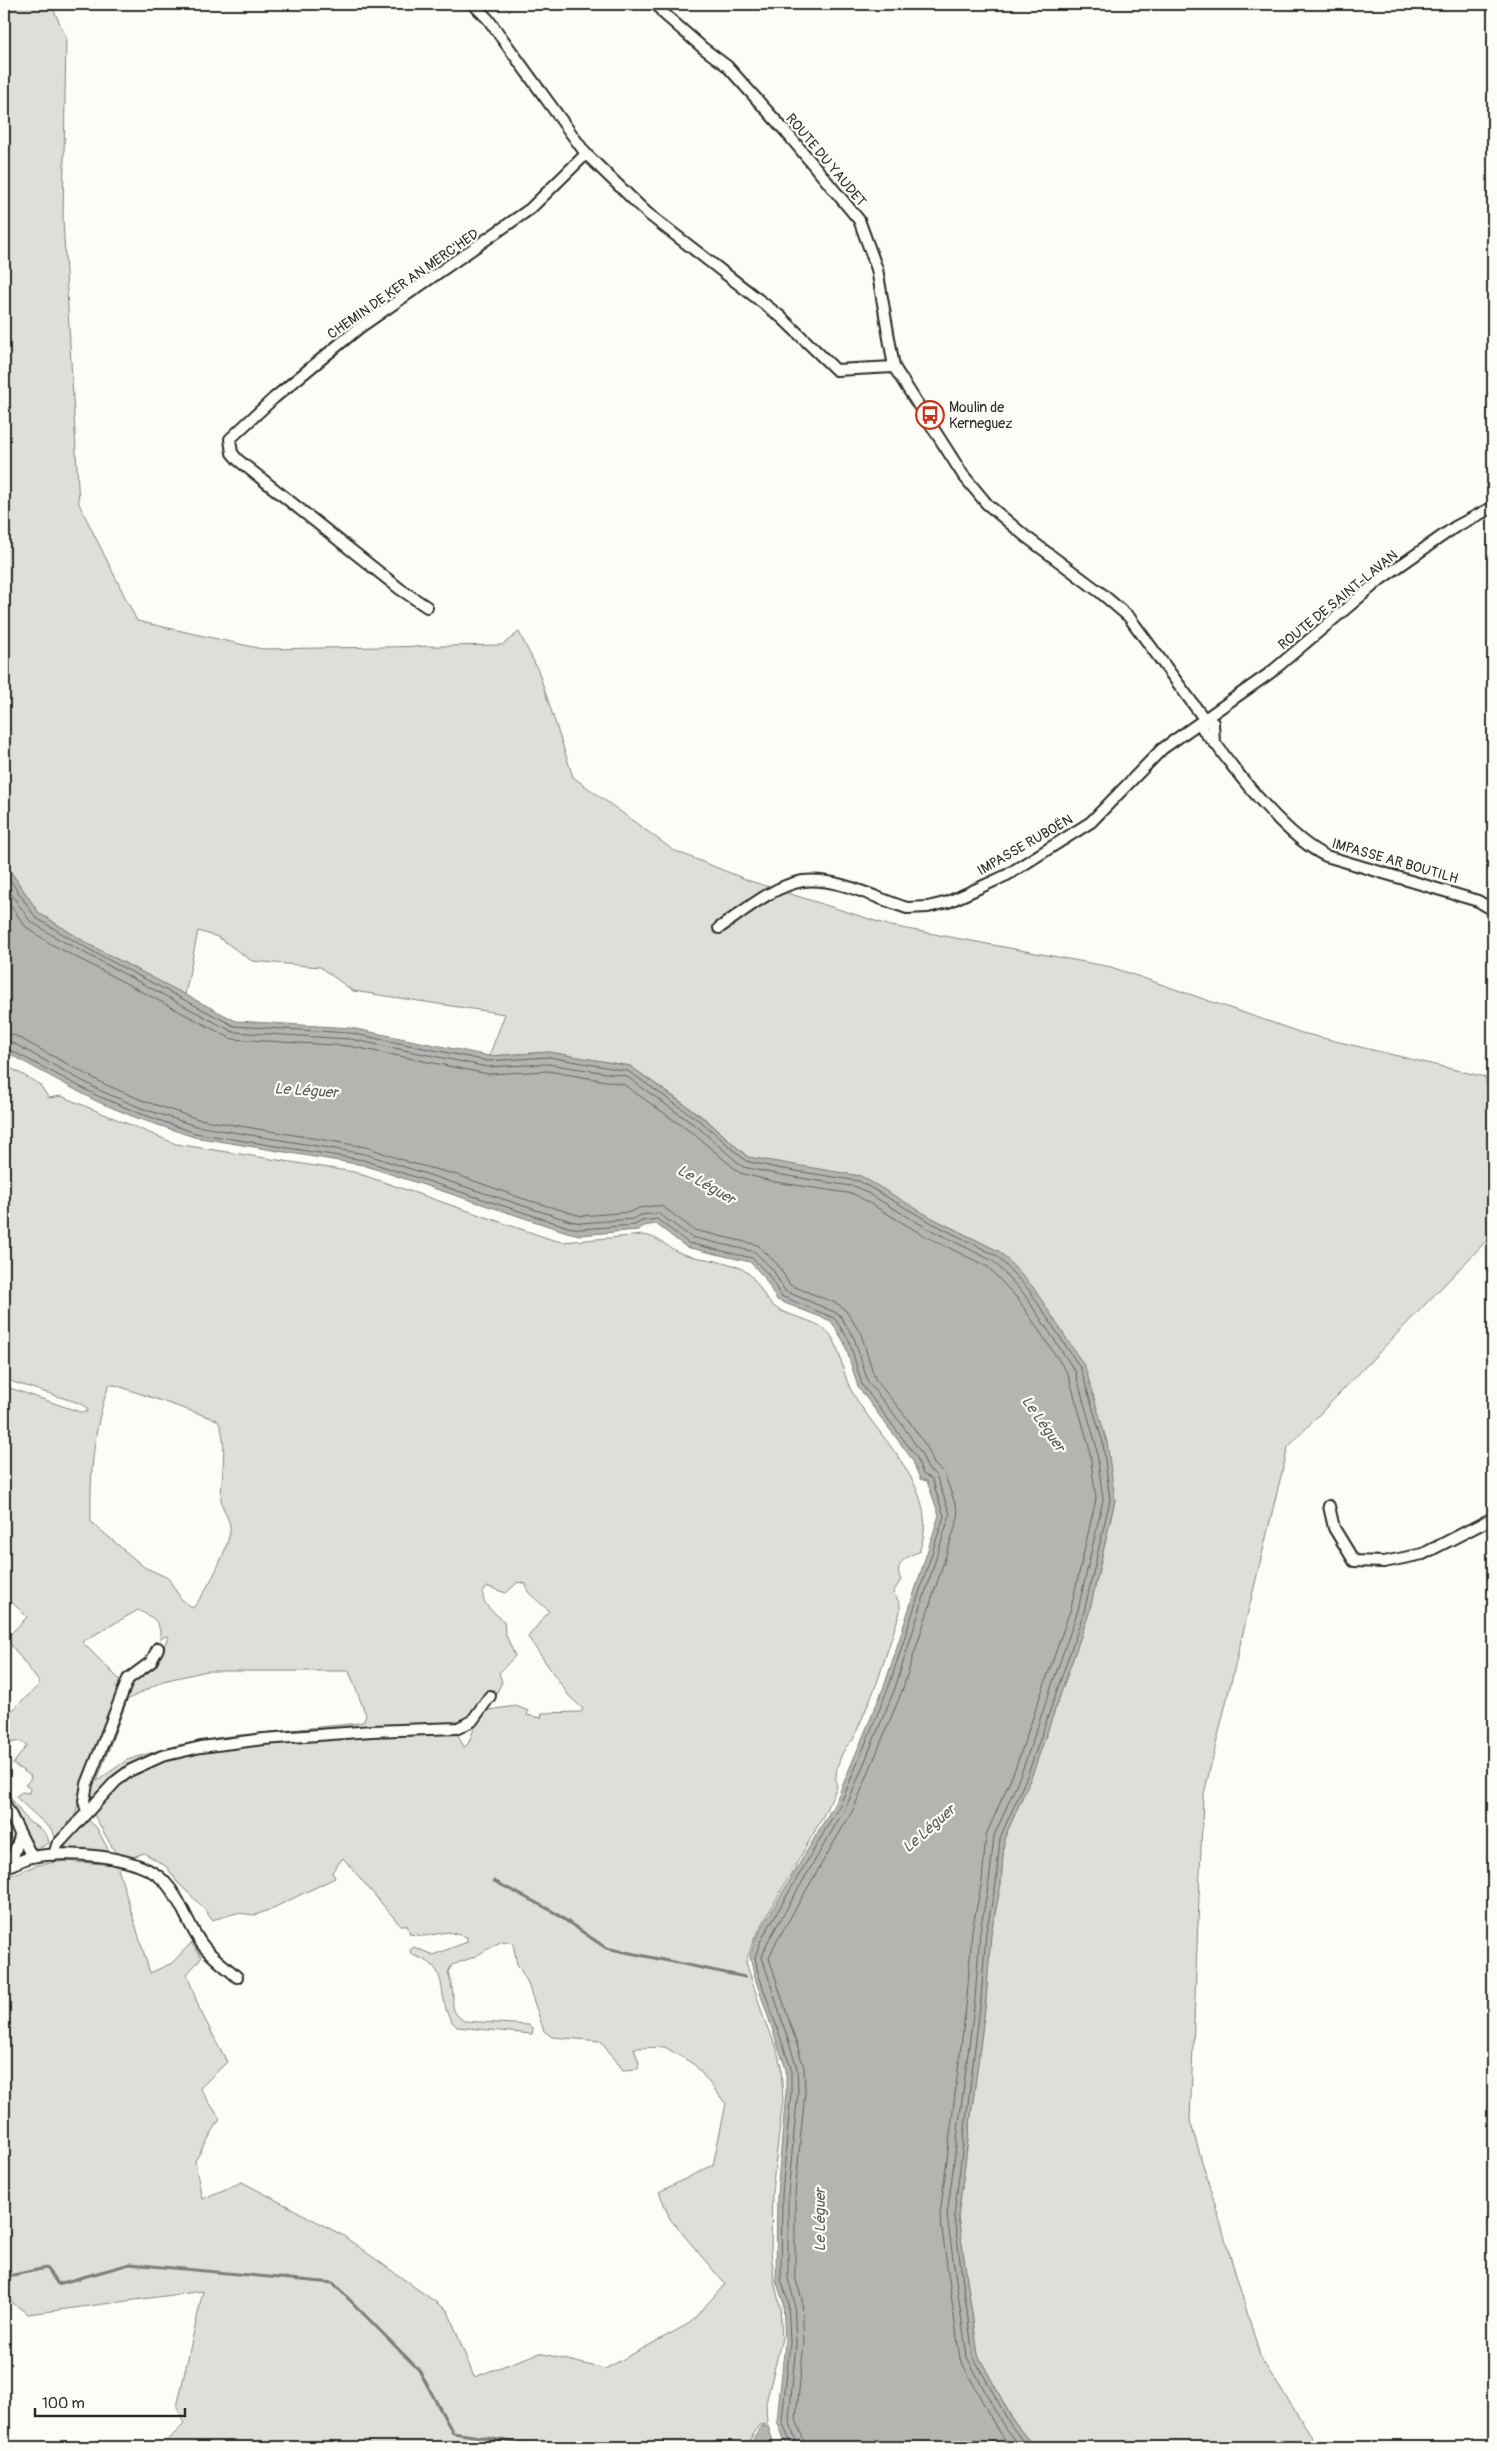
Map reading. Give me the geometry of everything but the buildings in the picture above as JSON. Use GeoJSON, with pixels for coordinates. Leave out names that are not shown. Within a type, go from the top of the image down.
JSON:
{"type":"FeatureCollection","features":[{"type":"Feature","properties":{"kind":"street"},"geometry":{"type":"LineString","coordinates":[[473,4],[488,19],[586,154],[647,213],[781,317],[836,370],[894,367]]}},
{"type":"Feature","properties":{"kind":"street","name":"ROUTE DU YAUDET"},"geometry":{"type":"LineString","coordinates":[[657,4],[663,13],[726,66],[786,132],[859,220],[877,268],[894,367],[963,475],[987,504],[1024,536],[1101,593],[1129,618],[1205,720]]}},
{"type":"Feature","properties":{"kind":"street","name":"CHEMIN DE KER AN MERC'HED"},"geometry":{"type":"LineString","coordinates":[[428,607],[400,589],[238,460],[232,453],[230,439],[274,398],[359,328],[530,209],[586,154]]}},
{"type":"Feature","properties":{"kind":"street","name":"ROUTE DE SAINT-LAVAN"},"geometry":{"type":"LineString","coordinates":[[1205,720],[1270,673],[1381,579],[1455,527],[1493,507]]}},
{"type":"Feature","properties":{"kind":"street","name":"IMPASSE AR BOUTILH"},"geometry":{"type":"LineString","coordinates":[[1205,720],[1213,723],[1214,742],[1233,768],[1290,832],[1315,851],[1478,900],[1493,910]]}},
{"type":"Feature","properties":{"kind":"street","name":"IMPASSE RUBOËN"},"geometry":{"type":"LineString","coordinates":[[719,928],[771,894],[801,882],[827,882],[907,908],[928,907],[948,902],[1008,875],[1091,822],[1162,749],[1205,720]]}},
{"type":"Feature","properties":{"kind":"street"},"geometry":{"type":"LineString","coordinates":[[1329,1506],[1334,1528],[1354,1561],[1384,1562],[1423,1554],[1493,1518]]}},
{"type":"Feature","properties":{"kind":"street"},"geometry":{"type":"LineString","coordinates":[[87,1812],[84,1801],[87,1784],[128,1679],[151,1662],[158,1648]]}},
{"type":"Feature","properties":{"kind":"street"},"geometry":{"type":"LineString","coordinates":[[54,1855],[57,1846],[116,1781],[131,1770],[173,1753],[201,1747],[264,1739],[372,1731],[458,1728],[472,1722],[490,1696]]}},
{"type":"Feature","properties":{"kind":"street"},"geometry":{"type":"LineString","coordinates":[[4,1802],[32,1857]]}},
{"type":"Feature","properties":{"kind":"street"},"geometry":{"type":"LineString","coordinates":[[4,1867],[14,1854],[20,1836]]}},
{"type":"Feature","properties":{"kind":"street"},"geometry":{"type":"LineString","coordinates":[[4,1867],[32,1857],[54,1855],[114,1857],[151,1872],[163,1880],[170,1889],[207,1951],[237,1977]]}},
{"type":"Feature","properties":{"kind":"shaded area"},"geometry":{"type":"Polygon","coordinates":[[[4,4],[51,4],[66,37],[63,219],[79,504],[137,621],[262,649],[502,645],[519,632],[538,670],[573,777],[673,850],[750,881],[891,926],[1111,967],[1302,1033],[1485,1077],[1493,1107],[1493,1234],[1288,1447],[1203,1798],[1190,2121],[1261,2359],[1319,2447],[1034,2447],[1014,2422],[978,2355],[958,2217],[986,2000],[991,1933],[1001,1884],[1004,1839],[1032,1775],[1089,1613],[1115,1500],[1000,1252],[932,1218],[778,1163],[748,1157],[707,1120],[630,1066],[549,1052],[489,1056],[505,1014],[353,991],[320,967],[252,961],[218,937],[198,931],[185,995],[90,945],[39,913],[4,862],[4,4]]]}},
{"type":"Feature","properties":{"kind":"shaded area"},"geometry":{"type":"Polygon","coordinates":[[[4,1064],[39,1084],[49,1098],[61,1096],[176,1144],[354,1172],[563,1242],[649,1236],[683,1254],[741,1268],[752,1277],[772,1305],[788,1314],[807,1320],[825,1329],[830,1335],[838,1349],[850,1388],[861,1407],[904,1465],[915,1486],[922,1507],[924,1529],[919,1552],[905,1559],[900,1566],[899,1575],[901,1580],[893,1592],[900,1604],[900,1612],[877,1683],[853,1740],[845,1749],[839,1762],[836,1775],[837,1787],[821,1820],[754,1939],[746,1962],[766,2025],[776,2045],[781,2067],[783,2100],[772,2192],[771,2251],[774,2280],[780,2307],[782,2338],[766,2403],[767,2424],[759,2425],[746,2447],[161,2447],[184,2424],[177,2407],[203,2291],[28,2314],[4,2297],[4,1878],[37,1865],[65,1861],[117,1865],[150,1973],[172,1963],[191,1943],[202,1957],[187,1974],[199,2008],[227,2062],[200,2088],[220,2119],[195,2161],[202,2199],[242,2182],[342,2235],[448,2311],[474,2377],[539,2353],[605,2369],[690,2323],[725,2284],[670,2219],[659,2192],[713,2165],[726,2104],[695,2065],[665,2047],[634,2048],[639,2063],[638,2069],[623,2070],[601,2041],[552,2037],[544,2031],[527,1981],[517,1964],[513,1943],[502,1941],[474,1957],[452,1965],[448,1972],[453,2008],[464,2021],[529,2025],[533,2029],[532,2034],[457,2027],[447,2012],[437,1971],[432,1965],[411,1954],[410,1950],[414,1947],[433,1955],[467,1942],[467,1937],[448,1932],[424,1936],[410,1934],[407,1925],[400,1925],[343,1858],[332,1872],[335,1878],[269,1910],[255,1915],[237,1913],[212,1920],[203,1907],[177,1882],[167,1867],[144,1853],[130,1858],[115,1852],[94,1815],[102,1799],[117,1784],[151,1762],[171,1754],[217,1744],[242,1741],[427,1730],[454,1732],[458,1735],[464,1747],[468,1744],[478,1719],[471,1717],[462,1723],[444,1726],[367,1727],[197,1745],[144,1759],[107,1785],[88,1804],[92,1778],[98,1761],[132,1682],[140,1671],[156,1666],[168,1637],[160,1639],[159,1628],[155,1620],[138,1610],[82,1642],[120,1680],[115,1685],[118,1689],[82,1785],[76,1813],[67,1830],[58,1838],[55,1837],[53,1831],[16,1796],[22,1792],[29,1793],[30,1788],[25,1785],[31,1776],[13,1764],[27,1745],[19,1741],[11,1743],[4,1751],[4,1718],[38,1686],[39,1682],[9,1642],[4,1647],[4,1641],[27,1617],[12,1602],[4,1610],[4,1386],[80,1412],[87,1412],[87,1408],[79,1403],[13,1382],[4,1375],[4,1064]],[[109,1385],[96,1435],[91,1487],[91,1522],[144,1567],[168,1578],[181,1599],[193,1608],[215,1572],[230,1532],[230,1524],[221,1499],[224,1447],[221,1427],[217,1420],[115,1385],[109,1385]],[[518,1582],[506,1593],[488,1587],[483,1591],[486,1604],[504,1621],[505,1633],[515,1656],[499,1673],[502,1682],[488,1710],[516,1706],[528,1711],[527,1715],[541,1718],[542,1713],[581,1712],[583,1709],[569,1696],[528,1637],[549,1611],[528,1592],[526,1584],[518,1582]],[[207,1671],[163,1681],[127,1700],[97,1781],[127,1760],[174,1746],[222,1737],[359,1723],[364,1721],[366,1715],[349,1671],[207,1671]]]}},
{"type":"Feature","properties":{"kind":"shaded area"},"geometry":{"type":"Polygon","coordinates":[[[4,1787],[28,1821],[46,1834],[49,1843],[34,1851],[4,1795],[4,1787]]]}},
{"type":"Feature","properties":{"kind":"shaded area"},"geometry":{"type":"Polygon","coordinates":[[[4,1813],[10,1839],[4,1854],[4,1813]]]}},
{"type":"Feature","properties":{"kind":"shaded area"},"geometry":{"type":"Polygon","coordinates":[[[86,1818],[96,1827],[108,1849],[105,1853],[66,1849],[64,1843],[86,1818]]]}},
{"type":"Feature","properties":{"kind":"water","name":"Le Léguer"},"geometry":{"type":"Polygon","coordinates":[[[4,862],[39,913],[90,945],[236,1021],[351,1028],[489,1056],[549,1052],[630,1066],[707,1121],[748,1157],[861,1176],[932,1218],[1000,1252],[1033,1287],[1085,1367],[1107,1442],[1115,1500],[1089,1613],[1032,1775],[1004,1839],[1001,1884],[991,1933],[986,2000],[958,2217],[978,2355],[1014,2422],[1034,2447],[787,2447],[777,2421],[785,2343],[783,2301],[776,2280],[777,2194],[786,2092],[786,2069],[754,1975],[750,1956],[756,1938],[836,1801],[885,1684],[939,1515],[927,1481],[920,1479],[912,1459],[858,1387],[844,1342],[831,1321],[777,1300],[764,1277],[750,1262],[686,1247],[656,1224],[644,1226],[638,1230],[580,1235],[363,1165],[194,1137],[137,1118],[96,1101],[4,1051],[4,862]]]}},
{"type":"Feature","properties":{"kind":"water"},"geometry":{"type":"Polygon","coordinates":[[[761,2426],[768,2426],[775,2447],[749,2447],[761,2426]]]}},
{"type":"Feature","properties":{"kind":"waterway"},"geometry":{"type":"LineString","coordinates":[[494,1881],[552,1911],[606,1948],[745,1977]]}},
{"type":"Feature","properties":{"kind":"waterway"},"geometry":{"type":"LineString","coordinates":[[4,2277],[46,2268],[58,2284],[130,2264],[333,2283],[419,2370],[453,2433],[546,2447]]}},
{"type":"Feature","properties":{"kind":"place","name":"Moulin de Kerneguez"},"geometry":{"type":"Point","coordinates":[930,415]}}]}
